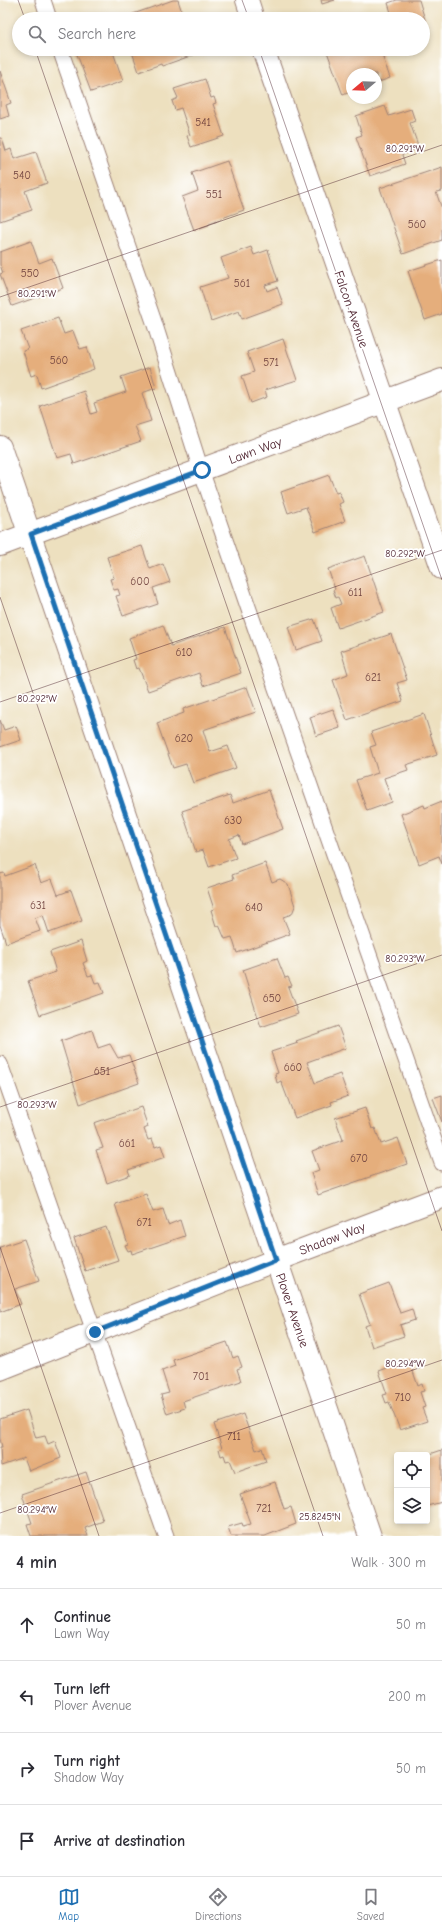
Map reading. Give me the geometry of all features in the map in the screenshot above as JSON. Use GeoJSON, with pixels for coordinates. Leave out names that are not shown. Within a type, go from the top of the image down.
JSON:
{"type":"FeatureCollection","features":[{"type":"Feature","properties":{"kind":"street"},"geometry":{"type":"LineString","coordinates":[[247,0],[251,12]]}},
{"type":"Feature","properties":{"kind":"street","name":"Falcon Avenue"},"geometry":{"type":"LineString","coordinates":[[266,56],[442,568]]}},
{"type":"Feature","properties":{"kind":"street","name":"Lawn Way"},"geometry":{"type":"LineString","coordinates":[[0,545],[442,380]]}},
{"type":"Feature","properties":{"kind":"street","name":"Plover Avenue"},"geometry":{"type":"LineString","coordinates":[[0,448],[31,534],[370,1536]]}},
{"type":"Feature","properties":{"kind":"street","name":"Shadow Way"},"geometry":{"type":"LineString","coordinates":[[0,1369],[276,1260],[442,1197]]}},
{"type":"Feature","properties":{"kind":"lane"},"geometry":{"type":"LineString","coordinates":[[43,0],[47,12]]}},
{"type":"Feature","properties":{"kind":"lane"},"geometry":{"type":"LineString","coordinates":[[62,56],[362,937],[442,1163]]}},
{"type":"Feature","properties":{"kind":"lane"},"geometry":{"type":"LineString","coordinates":[[0,1064],[166,1536]]}},
{"type":"Feature","properties":{"kind":"building"},"geometry":{"type":"Polygon","coordinates":[[[173,0],[178,0],[182,12],[139,12],[173,0]]]}},
{"type":"Feature","properties":{"kind":"building"},"geometry":{"type":"Polygon","coordinates":[[[321,0],[335,0],[322,4],[321,0]]]}},
{"type":"Feature","properties":{"kind":"building"},"geometry":{"type":"Polygon","coordinates":[[[397,0],[419,0],[423,12],[391,12],[388,3],[397,0]]]}},
{"type":"Feature","properties":{"kind":"building"},"geometry":{"type":"Polygon","coordinates":[[[78,56],[114,56],[123,81],[91,92],[78,56]]]}},
{"type":"Feature","properties":{"kind":"building"},"geometry":{"type":"Polygon","coordinates":[[[133,56],[190,56],[162,66],[161,64],[139,72],[133,56]]]}},
{"type":"Feature","properties":{"kind":"building"},"geometry":{"type":"Polygon","coordinates":[[[329,56],[382,56],[390,78],[382,81],[382,68],[346,68],[346,94],[343,95],[329,56]]]}},
{"type":"Feature","properties":{"kind":"building"},"geometry":{"type":"Polygon","coordinates":[[[0,71],[11,103],[6,105],[9,116],[0,119],[0,71]]]}},
{"type":"Feature","properties":{"kind":"building"},"geometry":{"type":"Polygon","coordinates":[[[205,79],[211,98],[214,97],[216,103],[213,104],[224,136],[191,147],[187,136],[190,135],[181,108],[175,110],[172,101],[178,98],[174,89],[205,79]]]}},
{"type":"Feature","properties":{"kind":"building"},"geometry":{"type":"Polygon","coordinates":[[[385,106],[389,116],[411,109],[415,121],[410,123],[419,148],[402,155],[405,164],[370,176],[356,137],[362,135],[356,116],[385,106]]]}},
{"type":"Feature","properties":{"kind":"building"},"geometry":{"type":"Polygon","coordinates":[[[0,138],[2,138],[6,151],[11,149],[14,159],[36,152],[47,183],[25,191],[32,210],[0,221],[0,138]]]}},
{"type":"Feature","properties":{"kind":"building"},"geometry":{"type":"Polygon","coordinates":[[[227,161],[244,210],[194,230],[182,197],[198,191],[192,173],[227,161]]]}},
{"type":"Feature","properties":{"kind":"building"},"geometry":{"type":"Polygon","coordinates":[[[442,167],[442,191],[436,192],[442,209],[442,240],[403,254],[380,188],[442,167]]]}},
{"type":"Feature","properties":{"kind":"building"},"geometry":{"type":"Polygon","coordinates":[[[31,241],[39,263],[52,258],[63,288],[12,306],[0,274],[3,273],[0,265],[0,252],[31,241]]]}},
{"type":"Feature","properties":{"kind":"building"},"geometry":{"type":"Polygon","coordinates":[[[251,247],[254,255],[268,250],[278,281],[265,285],[267,291],[277,287],[283,304],[242,319],[239,311],[211,321],[200,287],[228,278],[221,258],[251,247]]]}},
{"type":"Feature","properties":{"kind":"building"},"geometry":{"type":"Polygon","coordinates":[[[442,260],[442,314],[425,320],[408,271],[442,260]]]}},
{"type":"Feature","properties":{"kind":"building"},"geometry":{"type":"Polygon","coordinates":[[[58,318],[64,334],[73,331],[80,349],[87,347],[94,369],[41,388],[37,374],[31,376],[23,351],[28,349],[21,331],[58,318]]]}},
{"type":"Feature","properties":{"kind":"building"},"geometry":{"type":"Polygon","coordinates":[[[283,339],[297,380],[265,390],[267,397],[251,403],[242,376],[254,372],[247,352],[283,339]]]}},
{"type":"Feature","properties":{"kind":"building"},"geometry":{"type":"Polygon","coordinates":[[[150,367],[156,388],[142,393],[151,421],[135,426],[141,441],[74,464],[71,454],[57,458],[40,406],[84,391],[91,414],[97,412],[94,403],[126,392],[121,377],[150,367]]]}},
{"type":"Feature","properties":{"kind":"building"},"geometry":{"type":"Polygon","coordinates":[[[329,475],[336,493],[339,492],[343,502],[339,504],[345,521],[315,532],[306,507],[288,513],[281,492],[329,475]]]}},
{"type":"Feature","properties":{"kind":"building"},"geometry":{"type":"Polygon","coordinates":[[[142,546],[150,569],[163,564],[170,582],[153,588],[158,604],[123,616],[116,596],[120,595],[118,589],[114,590],[110,579],[114,578],[107,557],[142,546]]]}},
{"type":"Feature","properties":{"kind":"building"},"geometry":{"type":"Polygon","coordinates":[[[365,556],[384,612],[338,628],[331,608],[341,604],[338,597],[336,598],[333,590],[335,589],[328,569],[365,556]]]}},
{"type":"Feature","properties":{"kind":"building"},"geometry":{"type":"Polygon","coordinates":[[[314,619],[322,641],[296,650],[288,627],[314,619]]]}},
{"type":"Feature","properties":{"kind":"building"},"geometry":{"type":"Polygon","coordinates":[[[163,625],[171,646],[225,627],[241,673],[203,686],[199,673],[148,691],[139,668],[136,669],[133,660],[136,659],[129,638],[163,625]]]}},
{"type":"Feature","properties":{"kind":"building"},"geometry":{"type":"Polygon","coordinates":[[[391,634],[407,680],[397,683],[403,701],[347,720],[333,680],[348,674],[341,651],[391,634]]]}},
{"type":"Feature","properties":{"kind":"building"},"geometry":{"type":"Polygon","coordinates":[[[247,687],[256,712],[203,730],[210,752],[228,746],[236,768],[193,783],[186,764],[173,768],[157,723],[184,713],[183,709],[247,687]]]}},
{"type":"Feature","properties":{"kind":"building"},"geometry":{"type":"Polygon","coordinates":[[[333,709],[340,728],[316,736],[310,717],[333,709]]]}},
{"type":"Feature","properties":{"kind":"building"},"geometry":{"type":"Polygon","coordinates":[[[424,714],[437,755],[406,765],[408,770],[384,778],[392,802],[367,811],[356,780],[378,773],[370,747],[376,745],[371,732],[424,714]]]}},
{"type":"Feature","properties":{"kind":"building"},"geometry":{"type":"Polygon","coordinates":[[[0,720],[4,730],[16,726],[21,740],[0,747],[0,720]]]}},
{"type":"Feature","properties":{"kind":"building"},"geometry":{"type":"Polygon","coordinates":[[[269,790],[283,829],[242,844],[239,835],[229,839],[236,858],[209,867],[203,850],[196,852],[182,811],[230,795],[233,803],[269,790]]]}},
{"type":"Feature","properties":{"kind":"building"},"geometry":{"type":"Polygon","coordinates":[[[442,801],[442,864],[439,856],[419,864],[401,814],[424,805],[425,808],[442,801]]]}},
{"type":"Feature","properties":{"kind":"building"},"geometry":{"type":"Polygon","coordinates":[[[265,863],[272,882],[280,879],[288,884],[295,906],[292,914],[283,917],[290,934],[237,953],[232,937],[225,939],[219,925],[216,926],[211,910],[214,909],[207,888],[234,879],[232,875],[265,863]]]}},
{"type":"Feature","properties":{"kind":"building"},"geometry":{"type":"Polygon","coordinates":[[[35,865],[41,883],[52,879],[58,895],[71,890],[82,921],[49,933],[43,915],[35,918],[40,931],[6,943],[0,925],[0,874],[4,873],[5,876],[35,865]]]}},
{"type":"Feature","properties":{"kind":"building"},"geometry":{"type":"Polygon","coordinates":[[[81,941],[87,961],[83,963],[88,976],[92,975],[95,983],[100,982],[104,993],[40,1015],[28,981],[56,972],[50,952],[81,941]]]}},
{"type":"Feature","properties":{"kind":"building"},"geometry":{"type":"Polygon","coordinates":[[[277,958],[285,978],[288,977],[292,986],[288,987],[298,1014],[261,1027],[243,970],[277,958]]]}},
{"type":"Feature","properties":{"kind":"building"},"geometry":{"type":"Polygon","coordinates":[[[338,1026],[346,1048],[307,1062],[315,1083],[340,1074],[348,1096],[331,1102],[332,1105],[295,1118],[281,1081],[277,1083],[275,1074],[278,1073],[271,1052],[298,1043],[296,1041],[338,1026]]]}},
{"type":"Feature","properties":{"kind":"building"},"geometry":{"type":"Polygon","coordinates":[[[92,1030],[98,1048],[110,1044],[118,1058],[129,1055],[139,1083],[80,1104],[61,1041],[92,1030]]]}},
{"type":"Feature","properties":{"kind":"building"},"geometry":{"type":"Polygon","coordinates":[[[442,1095],[442,1122],[433,1098],[442,1095]]]}},
{"type":"Feature","properties":{"kind":"building"},"geometry":{"type":"Polygon","coordinates":[[[141,1107],[148,1127],[144,1129],[148,1140],[152,1139],[155,1147],[161,1145],[165,1157],[128,1170],[130,1175],[107,1183],[96,1150],[103,1148],[94,1123],[141,1107]]]}},
{"type":"Feature","properties":{"kind":"building"},"geometry":{"type":"Polygon","coordinates":[[[365,1108],[372,1129],[375,1128],[381,1144],[398,1138],[407,1164],[318,1195],[311,1173],[319,1170],[312,1151],[343,1140],[335,1118],[365,1108]]]}},
{"type":"Feature","properties":{"kind":"building"},"geometry":{"type":"Polygon","coordinates":[[[146,1194],[153,1212],[163,1209],[168,1225],[180,1220],[185,1236],[132,1254],[131,1250],[128,1251],[125,1245],[128,1244],[115,1204],[146,1194]]]}},
{"type":"Feature","properties":{"kind":"building"},"geometry":{"type":"Polygon","coordinates":[[[106,1227],[118,1260],[85,1271],[74,1238],[106,1227]]]}},
{"type":"Feature","properties":{"kind":"building"},"geometry":{"type":"Polygon","coordinates":[[[24,1239],[39,1281],[15,1289],[21,1304],[0,1312],[0,1247],[24,1239]]]}},
{"type":"Feature","properties":{"kind":"building"},"geometry":{"type":"Polygon","coordinates":[[[389,1283],[400,1313],[412,1309],[415,1320],[400,1325],[404,1336],[372,1347],[365,1326],[370,1324],[359,1294],[389,1283]]]}},
{"type":"Feature","properties":{"kind":"building"},"geometry":{"type":"Polygon","coordinates":[[[227,1342],[233,1358],[238,1356],[242,1367],[237,1369],[241,1381],[183,1401],[185,1408],[167,1414],[161,1395],[169,1393],[162,1371],[175,1366],[173,1360],[227,1342]]]}},
{"type":"Feature","properties":{"kind":"building"},"geometry":{"type":"Polygon","coordinates":[[[409,1360],[418,1386],[422,1384],[424,1391],[420,1392],[425,1407],[422,1408],[427,1421],[400,1430],[389,1402],[386,1403],[383,1395],[387,1394],[379,1371],[409,1360]]]}},
{"type":"Feature","properties":{"kind":"building"},"geometry":{"type":"Polygon","coordinates":[[[27,1410],[36,1438],[45,1436],[48,1444],[55,1441],[61,1458],[29,1471],[24,1458],[1,1466],[0,1447],[2,1447],[0,1439],[0,1419],[27,1410]]]}},
{"type":"Feature","properties":{"kind":"building"},"geometry":{"type":"Polygon","coordinates":[[[243,1414],[256,1450],[262,1448],[266,1461],[235,1472],[230,1460],[226,1461],[224,1455],[221,1456],[219,1449],[222,1448],[214,1424],[243,1414]]]}},
{"type":"Feature","properties":{"kind":"building"},"geometry":{"type":"Polygon","coordinates":[[[442,1450],[442,1502],[430,1505],[430,1488],[430,1454],[442,1450]]]}},
{"type":"Feature","properties":{"kind":"building"},"geometry":{"type":"Polygon","coordinates":[[[86,1472],[103,1521],[85,1528],[88,1536],[31,1536],[27,1524],[32,1523],[22,1494],[86,1472]]]}},
{"type":"Feature","properties":{"kind":"building"},"geometry":{"type":"Polygon","coordinates":[[[275,1482],[284,1509],[291,1507],[296,1524],[265,1536],[231,1536],[228,1527],[242,1523],[243,1526],[251,1524],[240,1494],[275,1482]]]}},
{"type":"Feature","properties":{"kind":"route"},"geometry":{"type":"LineString","coordinates":[[95,1332],[276,1260],[31,534],[202,470]]}}]}
